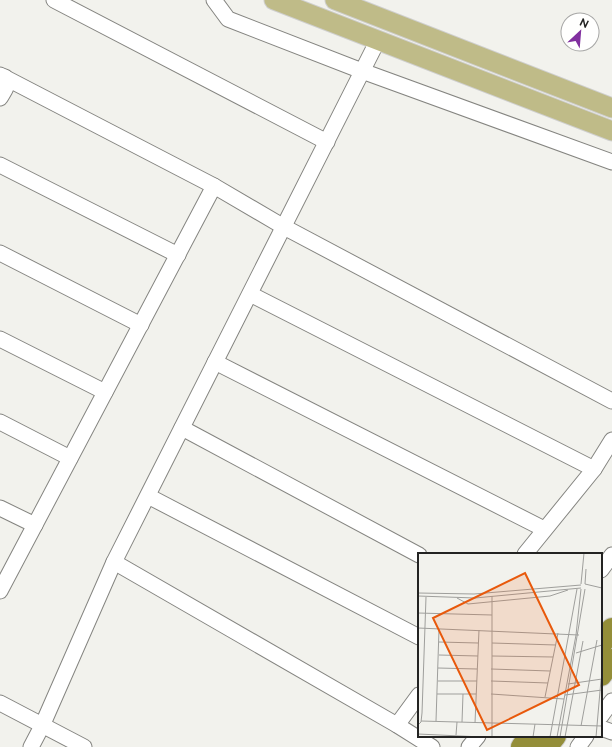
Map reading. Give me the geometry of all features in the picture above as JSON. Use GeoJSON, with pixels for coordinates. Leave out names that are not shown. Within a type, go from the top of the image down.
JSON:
{"type":"FeatureCollection","features":[{"type":"Feature","properties":{"kind":"highway"},"geometry":{"type":"LineString","coordinates":[[602,643],[612,629]]}},
{"type":"Feature","properties":{"kind":"highway"},"geometry":{"type":"LineString","coordinates":[[602,674],[612,660]]}},
{"type":"Feature","properties":{"kind":"highway"},"geometry":{"type":"LineString","coordinates":[[522,747],[529,737]]}},
{"type":"Feature","properties":{"kind":"highway"},"geometry":{"type":"LineString","coordinates":[[546,747],[554,737]]}},
{"type":"Feature","properties":{"kind":"main road"},"geometry":{"type":"LineString","coordinates":[[274,0],[612,130]]}},
{"type":"Feature","properties":{"kind":"main road"},"geometry":{"type":"LineString","coordinates":[[336,0],[612,108]]}},
{"type":"Feature","properties":{"kind":"street"},"geometry":{"type":"LineString","coordinates":[[54,0],[326,142]]}},
{"type":"Feature","properties":{"kind":"street"},"geometry":{"type":"LineString","coordinates":[[214,0],[228,19],[362,71],[612,162]]}},
{"type":"Feature","properties":{"kind":"street"},"geometry":{"type":"LineString","coordinates":[[31,747],[42,726],[114,562],[378,40]]}},
{"type":"Feature","properties":{"kind":"street"},"geometry":{"type":"LineString","coordinates":[[0,98],[6,86],[7,80],[2,76]]}},
{"type":"Feature","properties":{"kind":"street"},"geometry":{"type":"LineString","coordinates":[[2,76],[214,186],[284,227],[612,401]]}},
{"type":"Feature","properties":{"kind":"street"},"geometry":{"type":"LineString","coordinates":[[0,165],[178,255]]}},
{"type":"Feature","properties":{"kind":"street"},"geometry":{"type":"LineString","coordinates":[[0,591],[214,186]]}},
{"type":"Feature","properties":{"kind":"street"},"geometry":{"type":"LineString","coordinates":[[0,253],[141,325]]}},
{"type":"Feature","properties":{"kind":"street"},"geometry":{"type":"LineString","coordinates":[[250,294],[594,469]]}},
{"type":"Feature","properties":{"kind":"street"},"geometry":{"type":"LineString","coordinates":[[0,339],[105,392]]}},
{"type":"Feature","properties":{"kind":"street"},"geometry":{"type":"LineString","coordinates":[[215,362],[544,529]]}},
{"type":"Feature","properties":{"kind":"street"},"geometry":{"type":"LineString","coordinates":[[0,422],[70,458]]}},
{"type":"Feature","properties":{"kind":"street"},"geometry":{"type":"LineString","coordinates":[[182,428],[418,554]]}},
{"type":"Feature","properties":{"kind":"street"},"geometry":{"type":"LineString","coordinates":[[526,553],[594,469],[612,440]]}},
{"type":"Feature","properties":{"kind":"street"},"geometry":{"type":"LineString","coordinates":[[148,496],[418,636]]}},
{"type":"Feature","properties":{"kind":"street"},"geometry":{"type":"LineString","coordinates":[[0,508],[35,525]]}},
{"type":"Feature","properties":{"kind":"street"},"geometry":{"type":"LineString","coordinates":[[602,569],[612,555]]}},
{"type":"Feature","properties":{"kind":"street"},"geometry":{"type":"LineString","coordinates":[[114,562],[397,725],[432,747]]}},
{"type":"Feature","properties":{"kind":"street"},"geometry":{"type":"LineString","coordinates":[[397,725],[418,696]]}},
{"type":"Feature","properties":{"kind":"street"},"geometry":{"type":"LineString","coordinates":[[602,715],[612,701]]}},
{"type":"Feature","properties":{"kind":"street"},"geometry":{"type":"LineString","coordinates":[[0,703],[84,747]]}},
{"type":"Feature","properties":{"kind":"street"},"geometry":{"type":"LineString","coordinates":[[602,728],[612,732]]}},
{"type":"Feature","properties":{"kind":"street"},"geometry":{"type":"LineString","coordinates":[[470,747],[477,737]]}},
{"type":"Feature","properties":{"kind":"street"},"geometry":{"type":"LineString","coordinates":[[578,747],[585,737]]}}]}
